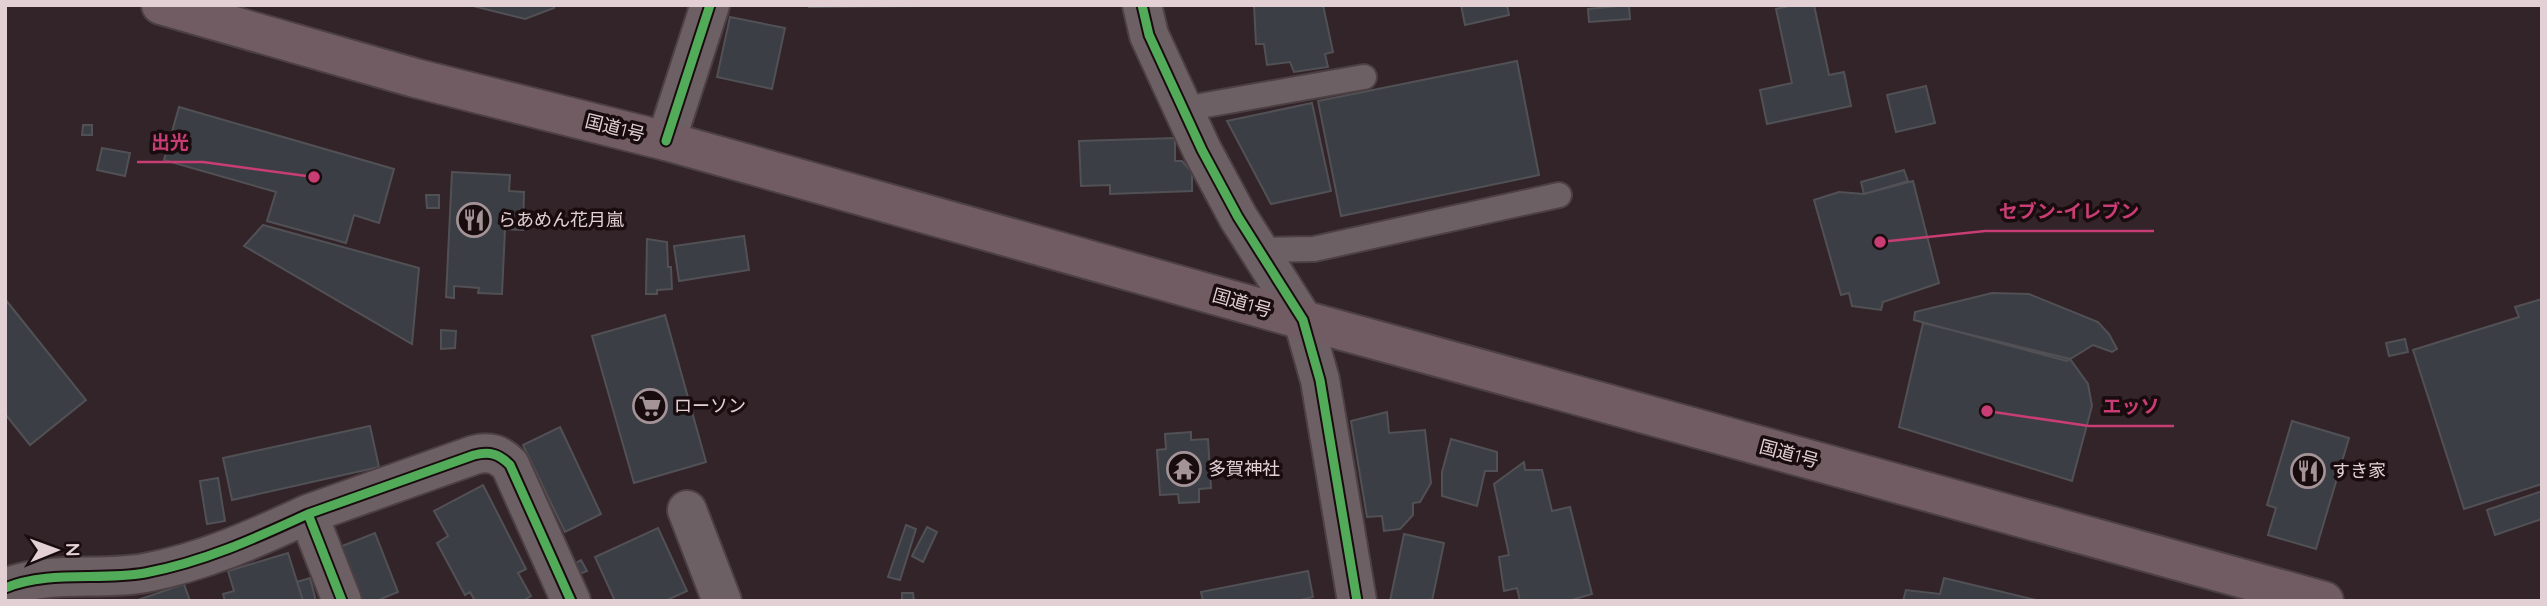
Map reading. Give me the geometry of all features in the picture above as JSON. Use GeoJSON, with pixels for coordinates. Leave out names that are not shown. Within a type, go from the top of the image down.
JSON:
{"type":"FeatureCollection","features":[{"type":"Feature","properties":{"kind":"highway","name":"国道1号"},"geometry":{"type":"LineString","coordinates":[[161,5],[415,78],[666,141],[1303,320],[2324,601]]}},
{"type":"Feature","properties":{"kind":"street"},"geometry":{"type":"LineString","coordinates":[[666,141],[710,5]]}},
{"type":"Feature","properties":{"kind":"street"},"geometry":{"type":"LineString","coordinates":[[1142,5],[1149,35],[1202,150],[1238,217],[1303,320],[1320,380],[1347,555],[1357,601]]}},
{"type":"Feature","properties":{"kind":"street"},"geometry":{"type":"LineString","coordinates":[[5,588],[47,578],[108,577],[145,573],[206,558],[243,545],[308,514],[486,452],[500,456],[510,465],[571,601]]}},
{"type":"Feature","properties":{"kind":"street"},"geometry":{"type":"LineString","coordinates":[[687,510],[722,601]]}},
{"type":"Feature","properties":{"kind":"street"},"geometry":{"type":"LineString","coordinates":[[308,514],[342,601]]}},
{"type":"Feature","properties":{"kind":"lane"},"geometry":{"type":"LineString","coordinates":[[1183,109],[1364,77]]}},
{"type":"Feature","properties":{"kind":"lane"},"geometry":{"type":"LineString","coordinates":[[1259,250],[1314,249],[1559,195]]}},
{"type":"Feature","properties":{"kind":"building"},"geometry":{"type":"Polygon","coordinates":[[[469,5],[555,5],[554,8],[525,19],[469,5]]]}},
{"type":"Feature","properties":{"kind":"building"},"geometry":{"type":"Polygon","coordinates":[[[809,5],[1064,5],[809,7],[809,5]]]}},
{"type":"Feature","properties":{"kind":"building"},"geometry":{"type":"Polygon","coordinates":[[[1254,5],[1323,5],[1333,52],[1325,54],[1328,67],[1294,72],[1290,62],[1267,65],[1264,44],[1256,44],[1254,5]]]}},
{"type":"Feature","properties":{"kind":"building"},"geometry":{"type":"Polygon","coordinates":[[[1461,5],[1507,5],[1509,15],[1465,25],[1461,5]]]}},
{"type":"Feature","properties":{"kind":"building"},"geometry":{"type":"Polygon","coordinates":[[[1629,5],[1630,19],[1589,22],[1588,9],[1629,5]]]}},
{"type":"Feature","properties":{"kind":"building"},"geometry":{"type":"Polygon","coordinates":[[[1793,5],[1814,5],[1829,75],[1844,72],[1851,106],[1767,124],[1760,90],[1792,83],[1776,9],[1793,5]]]}},
{"type":"Feature","properties":{"kind":"building"},"geometry":{"type":"Polygon","coordinates":[[[730,17],[785,28],[772,89],[717,77],[730,17]]]}},
{"type":"Feature","properties":{"kind":"building"},"geometry":{"type":"Polygon","coordinates":[[[1517,61],[1539,175],[1341,216],[1318,101],[1517,61]]]}},
{"type":"Feature","properties":{"kind":"building"},"geometry":{"type":"Polygon","coordinates":[[[1926,86],[1935,123],[1896,132],[1887,95],[1926,86]]]}},
{"type":"Feature","properties":{"kind":"building"},"geometry":{"type":"Polygon","coordinates":[[[1312,103],[1331,191],[1271,204],[1227,121],[1312,103]]]}},
{"type":"Feature","properties":{"kind":"building"},"geometry":{"type":"Polygon","coordinates":[[[179,107],[394,169],[379,223],[354,215],[346,243],[267,221],[276,192],[164,160],[179,107]]]}},
{"type":"Feature","properties":{"kind":"building"},"geometry":{"type":"Polygon","coordinates":[[[83,125],[92,125],[92,135],[82,135],[83,125]]]}},
{"type":"Feature","properties":{"kind":"building"},"geometry":{"type":"Polygon","coordinates":[[[1175,138],[1175,161],[1182,161],[1192,172],[1192,191],[1110,194],[1110,185],[1081,186],[1079,141],[1175,138]]]}},
{"type":"Feature","properties":{"kind":"building"},"geometry":{"type":"Polygon","coordinates":[[[102,148],[130,153],[125,176],[97,170],[102,148]]]}},
{"type":"Feature","properties":{"kind":"building"},"geometry":{"type":"Polygon","coordinates":[[[1904,170],[1908,181],[1864,194],[1861,182],[1904,170]]]}},
{"type":"Feature","properties":{"kind":"building"},"geometry":{"type":"Polygon","coordinates":[[[452,172],[510,175],[509,191],[524,192],[523,230],[505,229],[502,294],[478,293],[479,288],[454,286],[454,298],[446,297],[452,172]]]}},
{"type":"Feature","properties":{"kind":"building"},"geometry":{"type":"Polygon","coordinates":[[[1913,181],[1939,283],[1883,302],[1881,310],[1852,306],[1849,293],[1841,295],[1814,200],[1839,192],[1864,194],[1913,181]]]}},
{"type":"Feature","properties":{"kind":"building"},"geometry":{"type":"Polygon","coordinates":[[[426,195],[439,195],[439,208],[427,208],[426,195]]]}},
{"type":"Feature","properties":{"kind":"building"},"geometry":{"type":"Polygon","coordinates":[[[263,225],[419,268],[412,344],[244,246],[263,225]]]}},
{"type":"Feature","properties":{"kind":"building"},"geometry":{"type":"Polygon","coordinates":[[[744,236],[749,270],[679,281],[674,246],[744,236]]]}},
{"type":"Feature","properties":{"kind":"building"},"geometry":{"type":"Polygon","coordinates":[[[647,239],[667,242],[672,289],[657,290],[657,294],[646,294],[647,239]]]}},
{"type":"Feature","properties":{"kind":"building"},"geometry":{"type":"Polygon","coordinates":[[[1992,293],[2029,294],[2098,322],[2117,349],[2112,352],[2093,345],[2067,361],[1914,320],[1915,312],[1992,293]]]}},
{"type":"Feature","properties":{"kind":"building"},"geometry":{"type":"Polygon","coordinates":[[[5,299],[86,400],[30,445],[5,414],[5,299]]]}},
{"type":"Feature","properties":{"kind":"building"},"geometry":{"type":"Polygon","coordinates":[[[2542,299],[2542,484],[2464,509],[2413,350],[2519,317],[2515,307],[2542,299]]]}},
{"type":"Feature","properties":{"kind":"building"},"geometry":{"type":"Polygon","coordinates":[[[665,315],[706,462],[634,483],[592,336],[665,315]]]}},
{"type":"Feature","properties":{"kind":"building"},"geometry":{"type":"Polygon","coordinates":[[[1923,323],[2070,359],[2088,384],[2092,406],[2072,481],[1899,427],[1923,323]]]}},
{"type":"Feature","properties":{"kind":"building"},"geometry":{"type":"Polygon","coordinates":[[[441,330],[456,331],[455,348],[441,349],[441,330]]]}},
{"type":"Feature","properties":{"kind":"building"},"geometry":{"type":"Polygon","coordinates":[[[2405,339],[2408,352],[2389,356],[2386,343],[2405,339]]]}},
{"type":"Feature","properties":{"kind":"building"},"geometry":{"type":"Polygon","coordinates":[[[1387,412],[1389,433],[1425,430],[1431,483],[1420,502],[1413,503],[1413,515],[1400,529],[1384,531],[1382,516],[1367,517],[1351,421],[1387,412]]]}},
{"type":"Feature","properties":{"kind":"building","name":"すき家"},"geometry":{"type":"Polygon","coordinates":[[[2292,421],[2349,438],[2316,549],[2268,535],[2276,508],[2267,505],[2292,421]]]}},
{"type":"Feature","properties":{"kind":"building"},"geometry":{"type":"Polygon","coordinates":[[[370,426],[379,467],[232,500],[223,458],[370,426]]]}},
{"type":"Feature","properties":{"kind":"building"},"geometry":{"type":"Polygon","coordinates":[[[560,427],[601,514],[565,532],[523,445],[560,427]]]}},
{"type":"Feature","properties":{"kind":"building"},"geometry":{"type":"Polygon","coordinates":[[[1191,432],[1191,440],[1208,439],[1211,488],[1199,489],[1199,502],[1179,503],[1178,494],[1160,495],[1157,450],[1166,449],[1165,434],[1191,432]]]}},
{"type":"Feature","properties":{"kind":"building"},"geometry":{"type":"Polygon","coordinates":[[[1451,439],[1497,452],[1497,471],[1485,471],[1477,506],[1442,496],[1442,472],[1451,439]]]}},
{"type":"Feature","properties":{"kind":"building"},"geometry":{"type":"Polygon","coordinates":[[[1524,462],[1525,470],[1542,470],[1552,511],[1570,507],[1592,594],[1568,601],[1520,601],[1517,588],[1504,591],[1499,557],[1509,555],[1494,484],[1524,462]]]}},
{"type":"Feature","properties":{"kind":"building"},"geometry":{"type":"Polygon","coordinates":[[[218,478],[225,521],[207,524],[200,481],[218,478]]]}},
{"type":"Feature","properties":{"kind":"building"},"geometry":{"type":"Polygon","coordinates":[[[483,485],[526,569],[518,573],[531,596],[522,601],[475,601],[470,592],[465,595],[437,543],[448,536],[434,511],[483,485]]]}},
{"type":"Feature","properties":{"kind":"building"},"geometry":{"type":"Polygon","coordinates":[[[2542,491],[2542,519],[2495,535],[2487,510],[2542,491]]]}},
{"type":"Feature","properties":{"kind":"building"},"geometry":{"type":"Polygon","coordinates":[[[906,525],[916,529],[900,580],[888,577],[906,525]]]}},
{"type":"Feature","properties":{"kind":"building"},"geometry":{"type":"Polygon","coordinates":[[[927,527],[937,532],[923,562],[912,556],[927,527]]]}},
{"type":"Feature","properties":{"kind":"building"},"geometry":{"type":"Polygon","coordinates":[[[658,528],[687,591],[665,601],[615,601],[595,557],[658,528]]]}},
{"type":"Feature","properties":{"kind":"building"},"geometry":{"type":"Polygon","coordinates":[[[375,533],[398,592],[376,601],[358,601],[337,548],[375,533]]]}},
{"type":"Feature","properties":{"kind":"building"},"geometry":{"type":"Polygon","coordinates":[[[1404,534],[1444,543],[1432,601],[1390,601],[1404,534]]]}},
{"type":"Feature","properties":{"kind":"building"},"geometry":{"type":"Polygon","coordinates":[[[288,553],[303,601],[225,601],[223,594],[234,591],[228,571],[288,553]]]}},
{"type":"Feature","properties":{"kind":"building"},"geometry":{"type":"Polygon","coordinates":[[[581,560],[587,571],[577,575],[572,565],[581,560]]]}},
{"type":"Feature","properties":{"kind":"building"},"geometry":{"type":"Polygon","coordinates":[[[1308,571],[1313,597],[1296,601],[1203,601],[1201,592],[1308,571]]]}},
{"type":"Feature","properties":{"kind":"building"},"geometry":{"type":"Polygon","coordinates":[[[310,578],[316,601],[303,601],[297,582],[310,578]]]}},
{"type":"Feature","properties":{"kind":"building"},"geometry":{"type":"Polygon","coordinates":[[[1944,578],[2040,601],[1903,601],[1906,590],[1940,594],[1944,578]]]}},
{"type":"Feature","properties":{"kind":"building"},"geometry":{"type":"Polygon","coordinates":[[[184,584],[190,601],[135,601],[184,584]]]}},
{"type":"Feature","properties":{"kind":"building"},"geometry":{"type":"Polygon","coordinates":[[[902,593],[913,593],[914,601],[902,601],[902,593]]]}},
{"type":"Feature","properties":{"kind":"cycle path"},"geometry":{"type":"LineString","coordinates":[[666,141],[710,5]]}},
{"type":"Feature","properties":{"kind":"cycle path"},"geometry":{"type":"LineString","coordinates":[[1142,5],[1149,35],[1202,150],[1238,217],[1303,320],[1320,380],[1357,601]]}},
{"type":"Feature","properties":{"kind":"cycle path"},"geometry":{"type":"LineString","coordinates":[[308,514],[474,455],[494,454],[510,465],[571,601]]}},
{"type":"Feature","properties":{"kind":"cycle path"},"geometry":{"type":"LineString","coordinates":[[5,588],[39,579],[128,575],[187,563],[228,549],[308,514],[342,601]]}},
{"type":"Feature","properties":{"kind":"place","name":"出光"},"geometry":{"type":"Point","coordinates":[314,177]}},
{"type":"Feature","properties":{"kind":"place","name":"らあめん花月嵐"},"geometry":{"type":"Point","coordinates":[474,220]}},
{"type":"Feature","properties":{"kind":"place","name":"セブン-イレブン"},"geometry":{"type":"Point","coordinates":[1880,242]}},
{"type":"Feature","properties":{"kind":"place","name":"ローソン"},"geometry":{"type":"Point","coordinates":[650,406]}},
{"type":"Feature","properties":{"kind":"place","name":"エッソ"},"geometry":{"type":"Point","coordinates":[1987,411]}},
{"type":"Feature","properties":{"kind":"place","name":"多賀神社"},"geometry":{"type":"Point","coordinates":[1184,469]}},
{"type":"Feature","properties":{"kind":"place","name":"すき家"},"geometry":{"type":"Point","coordinates":[2308,471]}}]}
